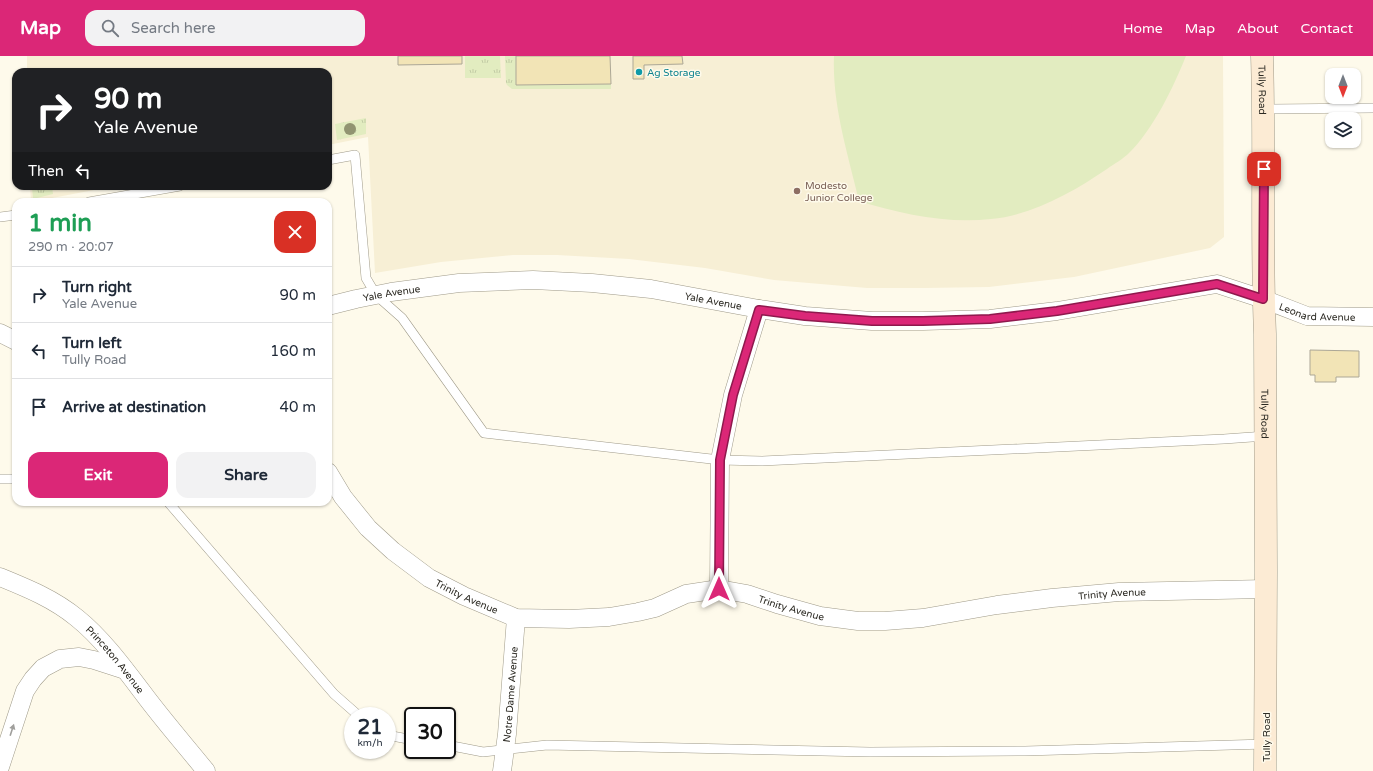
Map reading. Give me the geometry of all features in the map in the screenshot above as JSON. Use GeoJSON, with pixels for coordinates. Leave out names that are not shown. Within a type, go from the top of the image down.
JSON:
{"type":"FeatureCollection","features":[{"type":"Feature","properties":{"kind":"main road","name":"Tully Road"},"geometry":{"type":"LineString","coordinates":[[1262,56],[1264,109],[1263,299],[1266,436],[1266,771]]}},
{"type":"Feature","properties":{"kind":"street","name":"Yale Avenue"},"geometry":{"type":"LineString","coordinates":[[332,305],[376,295],[459,283],[533,280],[592,283],[651,290],[759,310],[805,316],[872,321],[990,319],[1057,311],[1217,284],[1263,299]]}},
{"type":"Feature","properties":{"kind":"street","name":"Leonard Avenue"},"geometry":{"type":"LineString","coordinates":[[1263,299],[1307,316],[1373,316]]}},
{"type":"Feature","properties":{"kind":"street"},"geometry":{"type":"LineString","coordinates":[[719,589],[720,460],[733,395],[759,310]]}},
{"type":"Feature","properties":{"kind":"street"},"geometry":{"type":"LineString","coordinates":[[0,333],[12,339]]}},
{"type":"Feature","properties":{"kind":"street","name":"Trinity Avenue"},"geometry":{"type":"LineString","coordinates":[[332,479],[343,497],[368,528],[393,551],[429,578],[464,596],[516,618],[570,619],[609,617],[655,608],[686,594],[719,589],[747,594],[820,616],[858,621],[885,621],[923,618],[997,605],[1052,598],[1120,592],[1266,589]]}},
{"type":"Feature","properties":{"kind":"street","name":"Princeton Avenue"},"geometry":{"type":"LineString","coordinates":[[0,577],[47,598],[77,618],[98,639],[125,671],[206,771]]}},
{"type":"Feature","properties":{"kind":"street","name":"Notre Dame Avenue"},"geometry":{"type":"LineString","coordinates":[[502,771],[516,618]]}},
{"type":"Feature","properties":{"kind":"street"},"geometry":{"type":"LineString","coordinates":[[0,767],[25,691],[43,668],[60,659],[78,657],[94,660],[125,671]]}},
{"type":"Feature","properties":{"kind":"lane"},"geometry":{"type":"LineString","coordinates":[[1264,109],[1373,108]]}},
{"type":"Feature","properties":{"kind":"lane"},"geometry":{"type":"LineString","coordinates":[[332,159],[354,155],[366,278],[376,295],[402,318],[484,432],[720,460],[762,461],[1266,436]]}},
{"type":"Feature","properties":{"kind":"lane"},"geometry":{"type":"LineString","coordinates":[[112,198],[157,190]]}},
{"type":"Feature","properties":{"kind":"lane"},"geometry":{"type":"LineString","coordinates":[[0,217],[12,216]]}},
{"type":"Feature","properties":{"kind":"lane"},"geometry":{"type":"LineString","coordinates":[[0,479],[12,479]]}},
{"type":"Feature","properties":{"kind":"lane"},"geometry":{"type":"LineString","coordinates":[[171,506],[334,694],[349,707]]}},
{"type":"Feature","properties":{"kind":"lane"},"geometry":{"type":"LineString","coordinates":[[456,747],[483,752],[547,745],[878,752],[1025,751],[1266,744]]}},
{"type":"Feature","properties":{"kind":"shaded area","name":"Modesto Junior College"},"geometry":{"type":"Polygon","coordinates":[[[27,56],[1223,56],[1224,237],[1210,248],[1074,277],[989,287],[867,288],[774,280],[705,268],[629,259],[557,255],[513,255],[441,262],[375,273],[368,137],[332,144],[332,68],[27,68],[27,56]]]}},
{"type":"Feature","properties":{"kind":"shaded area"},"geometry":{"type":"Polygon","coordinates":[[[30,190],[94,190],[52,198],[31,198],[30,190]]]}},
{"type":"Feature","properties":{"kind":"green space"},"geometry":{"type":"Polygon","coordinates":[[[465,56],[500,56],[501,78],[465,78],[465,56]]]}},
{"type":"Feature","properties":{"kind":"green space"},"geometry":{"type":"Polygon","coordinates":[[[505,56],[516,56],[516,85],[611,84],[611,89],[512,89],[506,83],[505,56]]]}},
{"type":"Feature","properties":{"kind":"green space"},"geometry":{"type":"Polygon","coordinates":[[[834,56],[1186,56],[1162,107],[1138,143],[1124,157],[1094,178],[1066,194],[1022,213],[991,219],[958,220],[908,214],[859,201],[838,111],[834,74],[834,56]]]}},
{"type":"Feature","properties":{"kind":"green space"},"geometry":{"type":"Polygon","coordinates":[[[366,118],[366,134],[337,140],[335,124],[366,118]]]}},
{"type":"Feature","properties":{"kind":"green space"},"geometry":{"type":"Polygon","coordinates":[[[32,190],[52,190],[53,194],[33,198],[32,190]]]}},
{"type":"Feature","properties":{"kind":"building"},"geometry":{"type":"Polygon","coordinates":[[[398,56],[462,56],[462,64],[398,65],[398,56]]]}},
{"type":"Feature","properties":{"kind":"building"},"geometry":{"type":"Polygon","coordinates":[[[516,56],[610,56],[611,84],[516,85],[516,56]]]}},
{"type":"Feature","properties":{"kind":"building","name":"Ag Storage"},"geometry":{"type":"Polygon","coordinates":[[[633,56],[682,56],[683,64],[644,65],[644,79],[633,79],[633,56]]]}},
{"type":"Feature","properties":{"kind":"building"},"geometry":{"type":"Polygon","coordinates":[[[1310,350],[1359,351],[1359,377],[1336,377],[1336,382],[1315,382],[1315,375],[1310,375],[1310,350]]]}},
{"type":"Feature","properties":{"kind":"place","name":"Ag Storage"},"geometry":{"type":"Point","coordinates":[639,72]}},
{"type":"Feature","properties":{"kind":"place","name":"Modesto Junior College"},"geometry":{"type":"Point","coordinates":[797,191]}},
{"type":"Feature","properties":{"kind":"route"},"geometry":{"type":"LineString","coordinates":[[719,589],[720,460],[733,395],[759,310],[805,316],[872,321],[990,319],[1057,311],[1217,284],[1263,299],[1264,169]]}}]}
